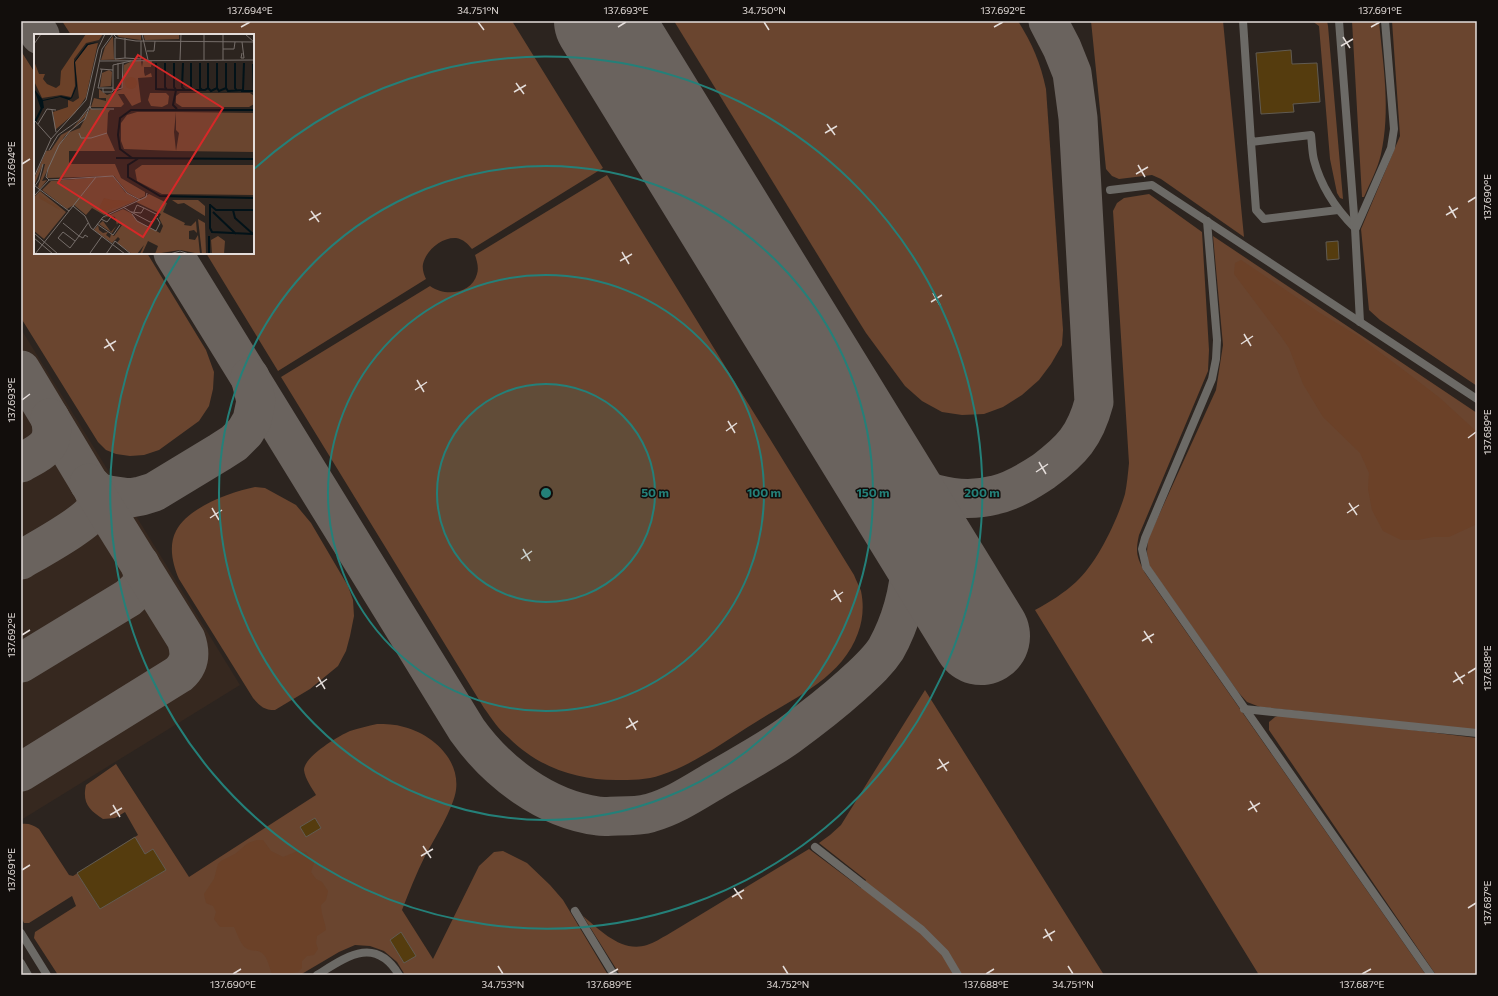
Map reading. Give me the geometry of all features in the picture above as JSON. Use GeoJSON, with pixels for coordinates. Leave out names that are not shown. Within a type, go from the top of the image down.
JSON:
{"type":"FeatureCollection","features":[{"type":"Feature","properties":{"kind":"lane"},"geometry":{"type":"LineString","coordinates":[[1243,21],[1256,210],[1264,219],[1338,210]]}},
{"type":"Feature","properties":{"kind":"lane"},"geometry":{"type":"LineString","coordinates":[[1339,21],[1355,228],[1360,322]]}},
{"type":"Feature","properties":{"kind":"lane"},"geometry":{"type":"LineString","coordinates":[[1355,228],[1391,148],[1393,136],[1394,129],[1385,21]]}},
{"type":"Feature","properties":{"kind":"lane"},"geometry":{"type":"LineString","coordinates":[[1251,142],[1311,135],[1314,159],[1325,189],[1338,210],[1355,228]]}},
{"type":"Feature","properties":{"kind":"lane"},"geometry":{"type":"LineString","coordinates":[[1110,190],[1152,185],[1477,399]]}},
{"type":"Feature","properties":{"kind":"lane"},"geometry":{"type":"LineString","coordinates":[[1207,221],[1217,340],[1216,359],[1212,380],[1145,538],[1142,549],[1146,567],[1431,975]]}},
{"type":"Feature","properties":{"kind":"lane"},"geometry":{"type":"LineString","coordinates":[[1244,709],[1477,733]]}},
{"type":"Feature","properties":{"kind":"lane"},"geometry":{"type":"LineString","coordinates":[[815,847],[922,930],[945,953],[958,975]]}},
{"type":"Feature","properties":{"kind":"lane"},"geometry":{"type":"LineString","coordinates":[[575,911],[614,975]]}},
{"type":"Feature","properties":{"kind":"lane"},"geometry":{"type":"LineString","coordinates":[[21,933],[47,975]]}},
{"type":"Feature","properties":{"kind":"lane"},"geometry":{"type":"LineString","coordinates":[[317,975],[346,957],[359,953],[369,953],[379,955],[387,960],[399,975]]}},
{"type":"Feature","properties":{"kind":"lane"},"geometry":{"type":"LineString","coordinates":[[21,963],[28,975]]}},
{"type":"Feature","properties":{"kind":"shaded area"},"geometry":{"type":"Polygon","coordinates":[[[62,21],[512,21],[603,168],[472,249],[461,239],[456,238],[445,240],[435,245],[427,254],[423,264],[426,279],[278,371],[207,254],[254,254],[254,34],[70,34],[62,21]]]}},
{"type":"Feature","properties":{"kind":"shaded area"},"geometry":{"type":"Polygon","coordinates":[[[674,21],[1018,21],[1035,54],[1046,89],[1063,330],[1062,345],[1051,364],[1039,380],[1022,395],[1003,407],[984,414],[962,415],[942,412],[922,401],[905,386],[866,333],[674,21]]]}},
{"type":"Feature","properties":{"kind":"shaded area"},"geometry":{"type":"Polygon","coordinates":[[[1091,21],[1223,21],[1244,237],[1161,179],[1152,175],[1119,179],[1112,176],[1106,169],[1091,21]]]}},
{"type":"Feature","properties":{"kind":"shaded area"},"geometry":{"type":"Polygon","coordinates":[[[1312,21],[1327,21],[1328,26],[1343,199],[1340,198],[1337,193],[1330,159],[1319,26],[1312,21]]]}},
{"type":"Feature","properties":{"kind":"shaded area"},"geometry":{"type":"Polygon","coordinates":[[[1352,21],[1379,21],[1384,71],[1386,104],[1384,137],[1380,159],[1364,197],[1362,197],[1352,21]]]}},
{"type":"Feature","properties":{"kind":"shaded area"},"geometry":{"type":"Polygon","coordinates":[[[1392,21],[1477,21],[1477,386],[1380,320],[1369,310],[1361,229],[1400,136],[1392,21]]]}},
{"type":"Feature","properties":{"kind":"shaded area"},"geometry":{"type":"Polygon","coordinates":[[[21,51],[34,71],[34,254],[148,254],[206,350],[214,372],[213,389],[209,406],[199,421],[159,450],[144,455],[130,456],[116,454],[106,450],[98,442],[21,318],[21,51]]]}},
{"type":"Feature","properties":{"kind":"shaded area"},"geometry":{"type":"Polygon","coordinates":[[[607,175],[854,575],[861,591],[862,602],[861,623],[851,649],[841,663],[829,675],[801,695],[710,752],[686,765],[656,777],[633,780],[586,778],[558,770],[532,757],[505,735],[484,708],[281,377],[430,286],[443,292],[457,292],[470,286],[478,272],[475,255],[607,175]]]}},
{"type":"Feature","properties":{"kind":"shaded area"},"geometry":{"type":"Polygon","coordinates":[[[1149,194],[1202,232],[1209,350],[1208,371],[1139,535],[1137,551],[1139,559],[1145,573],[1426,975],[1259,975],[1035,610],[1062,594],[1084,574],[1099,553],[1112,529],[1125,494],[1129,463],[1113,211],[1117,203],[1124,198],[1149,194]]]}},
{"type":"Feature","properties":{"kind":"shaded area"},"geometry":{"type":"Polygon","coordinates":[[[1213,236],[1477,413],[1477,730],[1260,707],[1247,702],[1238,692],[1148,564],[1148,539],[1216,390],[1223,345],[1213,236]]]}},
{"type":"Feature","properties":{"kind":"shaded area"},"geometry":{"type":"Polygon","coordinates":[[[1241,260],[1320,313],[1358,336],[1440,398],[1477,432],[1477,524],[1449,537],[1433,537],[1418,540],[1401,540],[1383,531],[1372,510],[1368,489],[1369,473],[1360,453],[1323,417],[1303,384],[1289,348],[1234,274],[1235,263],[1241,260]]]}},
{"type":"Feature","properties":{"kind":"shaded area"},"geometry":{"type":"Polygon","coordinates":[[[21,329],[240,685],[21,820],[21,329]]]}},
{"type":"Feature","properties":{"kind":"shaded area"},"geometry":{"type":"Polygon","coordinates":[[[255,487],[265,488],[296,505],[311,523],[348,586],[353,600],[354,616],[350,636],[346,651],[338,666],[310,689],[275,710],[262,707],[253,698],[179,579],[172,555],[172,543],[176,531],[182,522],[190,515],[211,502],[255,487]]]}},
{"type":"Feature","properties":{"kind":"shaded area"},"geometry":{"type":"Polygon","coordinates":[[[925,690],[1104,975],[620,975],[583,916],[612,939],[629,946],[638,947],[647,945],[667,935],[809,849],[861,888],[866,880],[819,843],[841,825],[925,690]]]}},
{"type":"Feature","properties":{"kind":"shaded area"},"geometry":{"type":"Polygon","coordinates":[[[1283,714],[1477,738],[1477,975],[1436,975],[1269,730],[1269,722],[1275,717],[1283,714]]]}},
{"type":"Feature","properties":{"kind":"shaded area"},"geometry":{"type":"Polygon","coordinates":[[[377,724],[404,727],[424,735],[442,750],[449,758],[454,768],[456,790],[452,805],[425,856],[402,910],[433,959],[479,866],[494,852],[503,851],[527,863],[563,900],[608,975],[405,975],[397,962],[384,951],[370,946],[355,945],[339,952],[300,975],[58,975],[34,938],[35,932],[76,906],[72,896],[29,923],[24,923],[21,917],[21,824],[35,826],[39,829],[69,875],[73,876],[138,835],[125,812],[115,818],[103,819],[90,809],[86,801],[86,785],[116,764],[189,877],[316,795],[307,780],[304,770],[305,765],[315,753],[330,742],[350,731],[377,724]]]}},
{"type":"Feature","properties":{"kind":"shaded area"},"geometry":{"type":"Polygon","coordinates":[[[263,840],[271,851],[283,857],[298,851],[306,852],[314,863],[311,872],[316,879],[322,882],[328,891],[326,900],[321,905],[326,930],[317,936],[316,943],[318,949],[314,955],[307,956],[302,961],[302,968],[298,972],[288,975],[273,975],[264,955],[259,951],[250,950],[244,946],[234,927],[220,927],[214,919],[216,912],[213,906],[206,903],[204,894],[214,879],[218,864],[235,854],[248,843],[263,840]]]}},
{"type":"Feature","properties":{"kind":"building"},"geometry":{"type":"Polygon","coordinates":[[[1291,50],[1292,64],[1317,63],[1320,102],[1293,104],[1294,112],[1261,114],[1256,53],[1291,50]]]}},
{"type":"Feature","properties":{"kind":"building"},"geometry":{"type":"Polygon","coordinates":[[[1338,241],[1339,259],[1327,260],[1326,242],[1338,241]]]}},
{"type":"Feature","properties":{"kind":"building"},"geometry":{"type":"Polygon","coordinates":[[[315,818],[321,828],[306,837],[300,827],[315,818]]]}},
{"type":"Feature","properties":{"kind":"building"},"geometry":{"type":"Polygon","coordinates":[[[135,837],[145,854],[153,849],[166,870],[100,909],[77,873],[135,837]]]}},
{"type":"Feature","properties":{"kind":"building"},"geometry":{"type":"Polygon","coordinates":[[[401,932],[416,956],[404,963],[390,940],[401,932]]]}},
{"type":"Feature","properties":{"kind":"taxiway"},"geometry":{"type":"LineString","coordinates":[[31,21],[39,34]]}},
{"type":"Feature","properties":{"kind":"taxiway"},"geometry":{"type":"LineString","coordinates":[[866,447],[884,467],[896,476],[922,489],[951,497],[980,498],[1008,491],[1027,482],[1044,471],[1070,449],[1082,433],[1086,424],[1094,402],[1078,118],[1072,73],[1062,48],[1048,21]]}},
{"type":"Feature","properties":{"kind":"taxiway"},"geometry":{"type":"LineString","coordinates":[[174,254],[467,730],[479,745],[508,774],[541,797],[559,806],[598,816],[630,816],[650,813],[674,804],[779,742],[821,711],[852,685],[874,664],[886,649],[896,629],[903,607],[910,572],[910,554],[900,503]]}},
{"type":"Feature","properties":{"kind":"taxiway"},"geometry":{"type":"LineString","coordinates":[[21,370],[89,483],[98,492],[130,498],[154,492],[234,443],[245,432],[252,420],[256,401],[250,377]]}},
{"type":"Feature","properties":{"kind":"taxiway"},"geometry":{"type":"LineString","coordinates":[[21,463],[41,451],[46,446],[51,435],[52,427],[50,418]]}},
{"type":"Feature","properties":{"kind":"taxiway"},"geometry":{"type":"LineString","coordinates":[[21,772],[179,674],[183,670],[189,654],[186,639],[89,483]]}},
{"type":"Feature","properties":{"kind":"taxiway"},"geometry":{"type":"LineString","coordinates":[[21,560],[85,520],[96,507],[97,502],[93,489]]}},
{"type":"Feature","properties":{"kind":"taxiway"},"geometry":{"type":"LineString","coordinates":[[21,663],[128,598],[141,584],[142,570],[140,564]]}},
{"type":"Feature","properties":{"kind":"runway"},"geometry":{"type":"LineString","coordinates":[[603,21],[981,636]]}}]}
